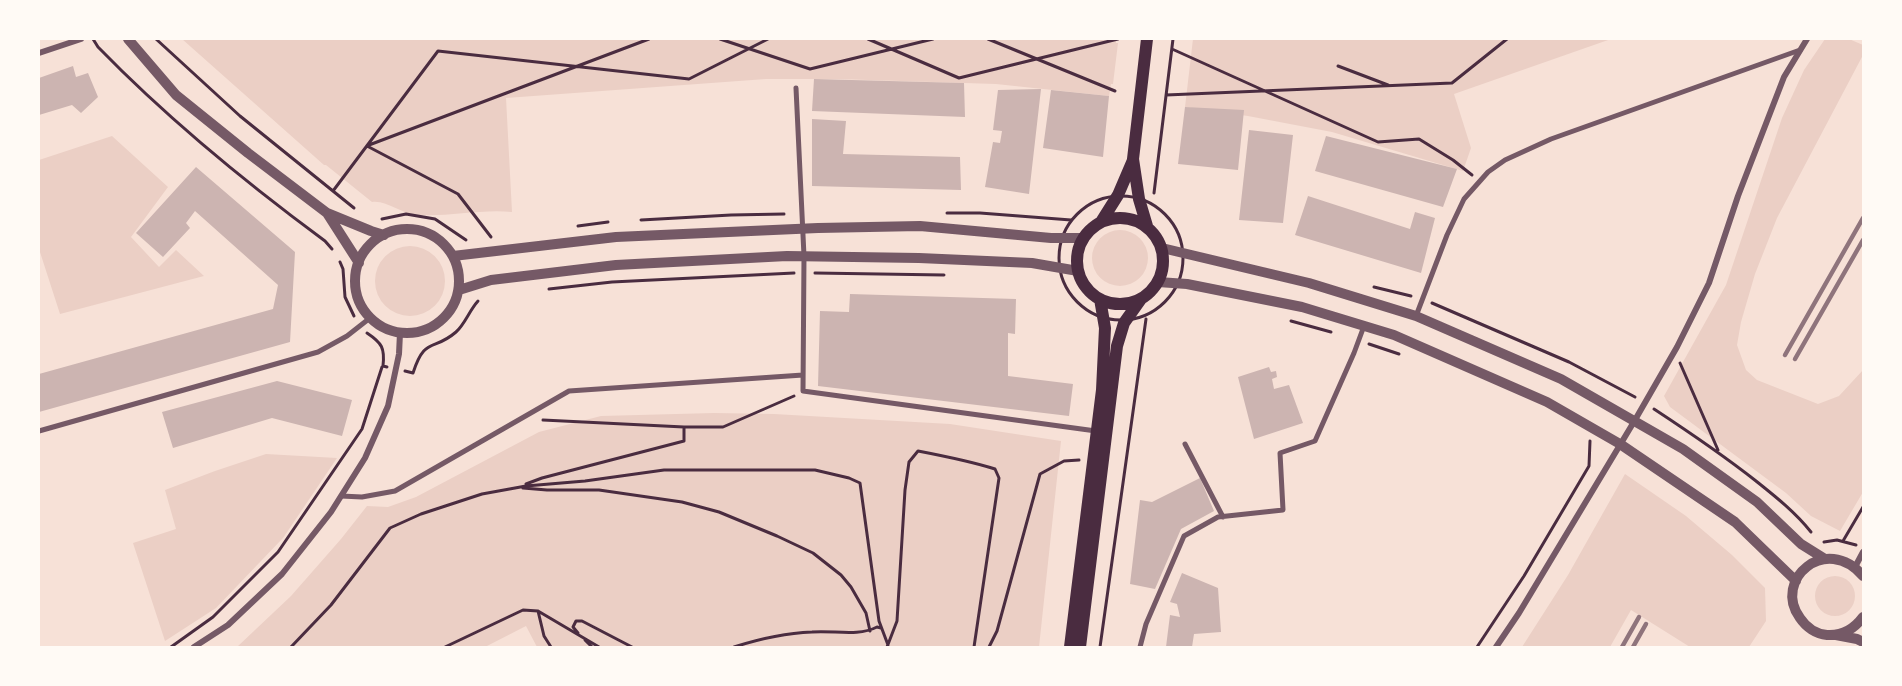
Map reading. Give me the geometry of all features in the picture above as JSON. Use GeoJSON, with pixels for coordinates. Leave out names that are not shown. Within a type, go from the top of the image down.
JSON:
{"type":"FeatureCollection","features":[{"type":"Feature","properties":{"kind":"main road"},"geometry":{"type":"LineString","coordinates":[[1147,39],[1133,159],[1139,199],[1147,226]]}},
{"type":"Feature","properties":{"kind":"main road"},"geometry":{"type":"LineString","coordinates":[[1101,222],[1118,195],[1133,159]]}},
{"type":"Feature","properties":{"kind":"main road"},"geometry":{"type":"LineString","coordinates":[[1080,647],[1117,346],[1126,319],[1158,282],[1164,258],[1158,239],[1147,226],[1139,221],[1125,217],[1110,218],[1101,222],[1083,238],[1077,254],[1078,271],[1083,284],[1100,300],[1120,304],[1141,299]]}},
{"type":"Feature","properties":{"kind":"main road"},"geometry":{"type":"LineString","coordinates":[[1070,647],[1105,351],[1100,300]]}},
{"type":"Feature","properties":{"kind":"street"},"geometry":{"type":"LineString","coordinates":[[39,53],[81,39]]}},
{"type":"Feature","properties":{"kind":"street"},"geometry":{"type":"LineString","coordinates":[[128,39],[177,95],[248,153],[327,213],[384,235]]}},
{"type":"Feature","properties":{"kind":"street"},"geometry":{"type":"LineString","coordinates":[[1496,647],[1519,613],[1677,347],[1709,283],[1738,196],[1780,88],[1807,39]]}},
{"type":"Feature","properties":{"kind":"street"},"geometry":{"type":"LineString","coordinates":[[1416,316],[1464,199],[1488,172],[1505,160],[1551,139],[1800,50]]}},
{"type":"Feature","properties":{"kind":"street"},"geometry":{"type":"LineString","coordinates":[[796,88],[804,256],[803,392],[1097,432]]}},
{"type":"Feature","properties":{"kind":"street"},"geometry":{"type":"LineString","coordinates":[[327,213],[359,262]]}},
{"type":"Feature","properties":{"kind":"street"},"geometry":{"type":"LineString","coordinates":[[453,256],[616,237],[803,228],[920,226],[1083,238]]}},
{"type":"Feature","properties":{"kind":"street"},"geometry":{"type":"LineString","coordinates":[[399,230],[415,230],[430,234],[443,243],[453,256],[459,272],[459,290],[454,305],[432,328],[416,333],[400,333],[384,328],[370,318],[361,306],[356,292],[355,277],[359,262],[373,242],[384,235],[399,230]]}},
{"type":"Feature","properties":{"kind":"street"},"geometry":{"type":"LineString","coordinates":[[1162,249],[1309,282],[1416,316],[1561,379],[1683,449],[1748,496],[1801,544],[1824,559]]}},
{"type":"Feature","properties":{"kind":"street"},"geometry":{"type":"LineString","coordinates":[[459,290],[490,280],[616,265],[804,256],[1032,263],[1078,271]]}},
{"type":"Feature","properties":{"kind":"street"},"geometry":{"type":"LineString","coordinates":[[1158,282],[1177,283],[1302,307],[1364,326],[1405,339],[1547,402],[1620,444],[1734,522],[1796,580]]}},
{"type":"Feature","properties":{"kind":"street"},"geometry":{"type":"LineString","coordinates":[[39,431],[318,352],[347,336],[370,318]]}},
{"type":"Feature","properties":{"kind":"street"},"geometry":{"type":"LineString","coordinates":[[1140,647],[1146,624],[1184,536],[1218,518],[1283,510],[1280,453],[1315,441],[1364,326]]}},
{"type":"Feature","properties":{"kind":"street"},"geometry":{"type":"LineString","coordinates":[[195,647],[228,625],[282,574],[331,512],[365,458],[388,406],[399,354],[400,333]]}},
{"type":"Feature","properties":{"kind":"street"},"geometry":{"type":"LineString","coordinates":[[341,496],[362,497],[395,491],[569,391],[803,375]]}},
{"type":"Feature","properties":{"kind":"street"},"geometry":{"type":"LineString","coordinates":[[1185,444],[1222,517]]}},
{"type":"Feature","properties":{"kind":"street"},"geometry":{"type":"LineString","coordinates":[[1855,567],[1863,552]]}},
{"type":"Feature","properties":{"kind":"street"},"geometry":{"type":"LineString","coordinates":[[1863,576],[1846,561],[1835,558],[1824,559],[1803,570],[1796,580],[1793,592],[1793,604],[1797,615],[1813,631],[1863,642]]}},
{"type":"Feature","properties":{"kind":"street"},"geometry":{"type":"LineString","coordinates":[[1836,635],[1855,627],[1863,617]]}},
{"type":"Feature","properties":{"kind":"path"},"geometry":{"type":"LineString","coordinates":[[93,39],[98,47],[157,106],[270,201],[325,241],[341,263],[345,297],[349,307],[366,332],[382,346],[384,354],[383,366],[362,429],[328,482],[278,552],[213,617],[171,647]]}},
{"type":"Feature","properties":{"kind":"path"},"geometry":{"type":"LineString","coordinates":[[156,39],[240,116],[358,211]]}},
{"type":"Feature","properties":{"kind":"path"},"geometry":{"type":"LineString","coordinates":[[368,146],[649,39]]}},
{"type":"Feature","properties":{"kind":"path"},"geometry":{"type":"LineString","coordinates":[[720,39],[810,69],[933,39]]}},
{"type":"Feature","properties":{"kind":"path"},"geometry":{"type":"LineString","coordinates":[[333,191],[438,51],[688,79],[768,39]]}},
{"type":"Feature","properties":{"kind":"path"},"geometry":{"type":"LineString","coordinates":[[868,39],[959,78],[1118,39]]}},
{"type":"Feature","properties":{"kind":"path"},"geometry":{"type":"LineString","coordinates":[[988,39],[1115,91]]}},
{"type":"Feature","properties":{"kind":"path"},"geometry":{"type":"LineString","coordinates":[[1153,204],[1173,39]]}},
{"type":"Feature","properties":{"kind":"path"},"geometry":{"type":"LineString","coordinates":[[1166,95],[1452,83],[1507,39]]}},
{"type":"Feature","properties":{"kind":"path"},"geometry":{"type":"LineString","coordinates":[[1172,49],[1378,142],[1419,139],[1453,160],[1480,181]]}},
{"type":"Feature","properties":{"kind":"path"},"geometry":{"type":"LineString","coordinates":[[1338,66],[1390,86]]}},
{"type":"Feature","properties":{"kind":"path"},"geometry":{"type":"LineString","coordinates":[[368,146],[458,194],[493,239]]}},
{"type":"Feature","properties":{"kind":"path"},"geometry":{"type":"LineString","coordinates":[[1128,195],[1153,204],[1164,212],[1175,225],[1180,238],[1183,262],[1181,274],[1172,294],[1162,305],[1135,319],[1112,320],[1093,314],[1078,304],[1068,292],[1061,277],[1058,259],[1060,241],[1071,220],[1092,202],[1106,197],[1128,195]]}},
{"type":"Feature","properties":{"kind":"path"},"geometry":{"type":"LineString","coordinates":[[365,228],[376,220],[414,214],[435,219],[461,238],[470,241]]}},
{"type":"Feature","properties":{"kind":"path"},"geometry":{"type":"LineString","coordinates":[[341,263],[350,247]]}},
{"type":"Feature","properties":{"kind":"path"},"geometry":{"type":"LineString","coordinates":[[543,289],[612,282],[804,273],[944,275]]}},
{"type":"Feature","properties":{"kind":"path"},"geometry":{"type":"LineString","coordinates":[[478,284],[478,301]]}},
{"type":"Feature","properties":{"kind":"path"},"geometry":{"type":"LineString","coordinates":[[383,366],[413,373],[423,350],[455,333],[478,301],[483,298]]}},
{"type":"Feature","properties":{"kind":"path"},"geometry":{"type":"LineString","coordinates":[[1100,647],[1146,315]]}},
{"type":"Feature","properties":{"kind":"path"},"geometry":{"type":"LineString","coordinates":[[1285,319],[1408,358]]}},
{"type":"Feature","properties":{"kind":"path"},"geometry":{"type":"LineString","coordinates":[[1680,362],[1719,452]]}},
{"type":"Feature","properties":{"kind":"path"},"geometry":{"type":"LineString","coordinates":[[520,419],[723,427],[803,392]]}},
{"type":"Feature","properties":{"kind":"path"},"geometry":{"type":"LineString","coordinates":[[518,487],[542,478],[684,441],[684,427]]}},
{"type":"Feature","properties":{"kind":"path"},"geometry":{"type":"LineString","coordinates":[[1477,647],[1524,576],[1589,466],[1590,440],[1614,454]]}},
{"type":"Feature","properties":{"kind":"path"},"geometry":{"type":"LineString","coordinates":[[888,646],[897,621],[905,490],[909,462],[918,451],[995,469],[999,478],[974,647]]}},
{"type":"Feature","properties":{"kind":"path"},"geometry":{"type":"LineString","coordinates":[[989,647],[997,631],[1040,474],[1065,461],[1093,460]]}},
{"type":"Feature","properties":{"kind":"path"},"geometry":{"type":"LineString","coordinates":[[291,647],[331,605],[390,528],[421,513],[482,494],[518,487],[664,470],[815,470],[860,483],[879,621],[888,646]]}},
{"type":"Feature","properties":{"kind":"path"},"geometry":{"type":"LineString","coordinates":[[518,487],[547,490],[599,490],[682,502],[719,512],[813,553],[841,575],[866,613],[870,631]]}},
{"type":"Feature","properties":{"kind":"path"},"geometry":{"type":"LineString","coordinates":[[1843,541],[1863,507]]}},
{"type":"Feature","properties":{"kind":"path"},"geometry":{"type":"LineString","coordinates":[[445,647],[523,610],[538,611],[599,647]]}},
{"type":"Feature","properties":{"kind":"path"},"geometry":{"type":"LineString","coordinates":[[538,611],[544,636],[551,647]]}},
{"type":"Feature","properties":{"kind":"path"},"geometry":{"type":"LineString","coordinates":[[592,647],[573,627],[576,621],[582,621],[632,647]]}},
{"type":"Feature","properties":{"kind":"path"},"geometry":{"type":"LineString","coordinates":[[734,647],[758,639],[812,632],[854,633],[881,628]]}},
{"type":"Feature","properties":{"kind":"shaded area"},"geometry":{"type":"Polygon","coordinates":[[[182,39],[1116,39],[1118,43],[1113,84],[1111,84],[1109,96],[996,84],[766,79],[506,98],[512,212],[417,215],[383,203],[372,202],[324,165],[182,39]]]}},
{"type":"Feature","properties":{"kind":"shaded area"},"geometry":{"type":"Polygon","coordinates":[[[1193,39],[1611,39],[1454,94],[1471,148],[1463,171],[1332,132],[1185,107],[1193,39]]]}},
{"type":"Feature","properties":{"kind":"shaded area"},"geometry":{"type":"Polygon","coordinates":[[[1825,39],[1849,39],[1863,45],[1863,55],[1777,218],[1755,274],[1737,345],[1746,370],[1757,380],[1818,404],[1839,396],[1863,370],[1863,492],[1840,531],[1811,516],[1786,493],[1670,407],[1664,396],[1726,285],[1782,118],[1804,70],[1825,39]]]}},
{"type":"Feature","properties":{"kind":"shaded area"},"geometry":{"type":"Polygon","coordinates":[[[112,136],[168,187],[131,237],[159,267],[176,250],[204,276],[60,314],[39,249],[39,160],[112,136]]]}},
{"type":"Feature","properties":{"kind":"shaded area"},"geometry":{"type":"Polygon","coordinates":[[[1120,230],[1131,232],[1140,238],[1146,247],[1148,258],[1146,269],[1140,278],[1131,284],[1120,286],[1109,284],[1100,278],[1094,269],[1092,258],[1094,247],[1100,238],[1109,232],[1120,230]]]}},
{"type":"Feature","properties":{"kind":"shaded area"},"geometry":{"type":"Polygon","coordinates":[[[417,246],[430,252],[439,261],[443,267],[445,281],[443,295],[435,306],[424,314],[403,316],[385,306],[377,295],[375,274],[385,256],[396,248],[417,246]]]}},
{"type":"Feature","properties":{"kind":"shaded area"},"geometry":{"type":"Polygon","coordinates":[[[714,413],[950,424],[1061,441],[1039,647],[537,647],[526,626],[485,647],[237,647],[291,596],[367,506],[388,507],[416,497],[539,432],[601,416],[714,413]]]}},
{"type":"Feature","properties":{"kind":"shaded area"},"geometry":{"type":"Polygon","coordinates":[[[266,454],[337,458],[283,538],[216,608],[165,641],[133,543],[176,529],[165,490],[266,454]]]}},
{"type":"Feature","properties":{"kind":"shaded area"},"geometry":{"type":"Polygon","coordinates":[[[1625,474],[1686,516],[1732,555],[1765,588],[1766,621],[1749,647],[1690,647],[1631,610],[1610,647],[1522,647],[1568,575],[1625,474]]]}},
{"type":"Feature","properties":{"kind":"shaded area"},"geometry":{"type":"Polygon","coordinates":[[[1835,576],[1849,582],[1855,596],[1849,610],[1835,616],[1821,610],[1815,596],[1821,582],[1835,576]]]}},
{"type":"Feature","properties":{"kind":"building"},"geometry":{"type":"Polygon","coordinates":[[[73,66],[76,77],[88,73],[98,97],[81,113],[72,105],[39,115],[39,78],[73,66]]]}},
{"type":"Feature","properties":{"kind":"building"},"geometry":{"type":"Polygon","coordinates":[[[814,79],[964,83],[965,117],[812,111],[814,79]]]}},
{"type":"Feature","properties":{"kind":"building"},"geometry":{"type":"Polygon","coordinates":[[[1041,89],[1029,194],[985,187],[993,142],[1000,143],[1002,131],[993,130],[998,90],[1041,89]]]}},
{"type":"Feature","properties":{"kind":"building"},"geometry":{"type":"Polygon","coordinates":[[[1051,90],[1109,96],[1103,157],[1043,148],[1051,90]]]}},
{"type":"Feature","properties":{"kind":"building"},"geometry":{"type":"Polygon","coordinates":[[[1185,107],[1244,110],[1238,170],[1178,164],[1185,107]]]}},
{"type":"Feature","properties":{"kind":"building"},"geometry":{"type":"Polygon","coordinates":[[[812,119],[846,121],[843,154],[960,157],[961,190],[812,186],[812,119]]]}},
{"type":"Feature","properties":{"kind":"building"},"geometry":{"type":"Polygon","coordinates":[[[1249,130],[1293,135],[1283,223],[1239,220],[1249,130]]]}},
{"type":"Feature","properties":{"kind":"building"},"geometry":{"type":"Polygon","coordinates":[[[1326,136],[1457,169],[1443,207],[1315,171],[1326,136]]]}},
{"type":"Feature","properties":{"kind":"building"},"geometry":{"type":"Polygon","coordinates":[[[196,167],[295,252],[290,342],[39,412],[39,374],[273,309],[278,285],[195,211],[186,223],[190,228],[163,257],[136,233],[196,167]]]}},
{"type":"Feature","properties":{"kind":"building"},"geometry":{"type":"Polygon","coordinates":[[[1308,196],[1410,229],[1415,212],[1435,218],[1421,273],[1295,235],[1308,196]]]}},
{"type":"Feature","properties":{"kind":"building"},"geometry":{"type":"Polygon","coordinates":[[[850,294],[1016,299],[1015,334],[1008,333],[1008,376],[1073,384],[1069,416],[818,386],[820,311],[849,312],[850,294]]]}},
{"type":"Feature","properties":{"kind":"building"},"geometry":{"type":"Polygon","coordinates":[[[1269,367],[1271,372],[1276,371],[1277,377],[1272,379],[1274,389],[1289,385],[1303,423],[1254,439],[1238,377],[1269,367]]]}},
{"type":"Feature","properties":{"kind":"building"},"geometry":{"type":"Polygon","coordinates":[[[277,381],[352,400],[342,436],[272,418],[173,448],[162,412],[277,381]]]}},
{"type":"Feature","properties":{"kind":"building"},"geometry":{"type":"Polygon","coordinates":[[[1200,478],[1214,511],[1181,529],[1155,589],[1130,584],[1140,500],[1152,502],[1200,478]]]}},
{"type":"Feature","properties":{"kind":"building"},"geometry":{"type":"Polygon","coordinates":[[[1182,573],[1218,588],[1221,632],[1194,634],[1192,647],[1166,647],[1170,615],[1180,617],[1177,604],[1170,602],[1182,573]]]}},
{"type":"Feature","properties":{"kind":"railway"},"geometry":{"type":"LineString","coordinates":[[1785,355],[1863,218]]}},
{"type":"Feature","properties":{"kind":"railway"},"geometry":{"type":"LineString","coordinates":[[1795,359],[1863,240]]}},
{"type":"Feature","properties":{"kind":"railway"},"geometry":{"type":"LineString","coordinates":[[1622,647],[1639,617]]}},
{"type":"Feature","properties":{"kind":"railway"},"geometry":{"type":"LineString","coordinates":[[1633,647],[1646,624]]}}]}
